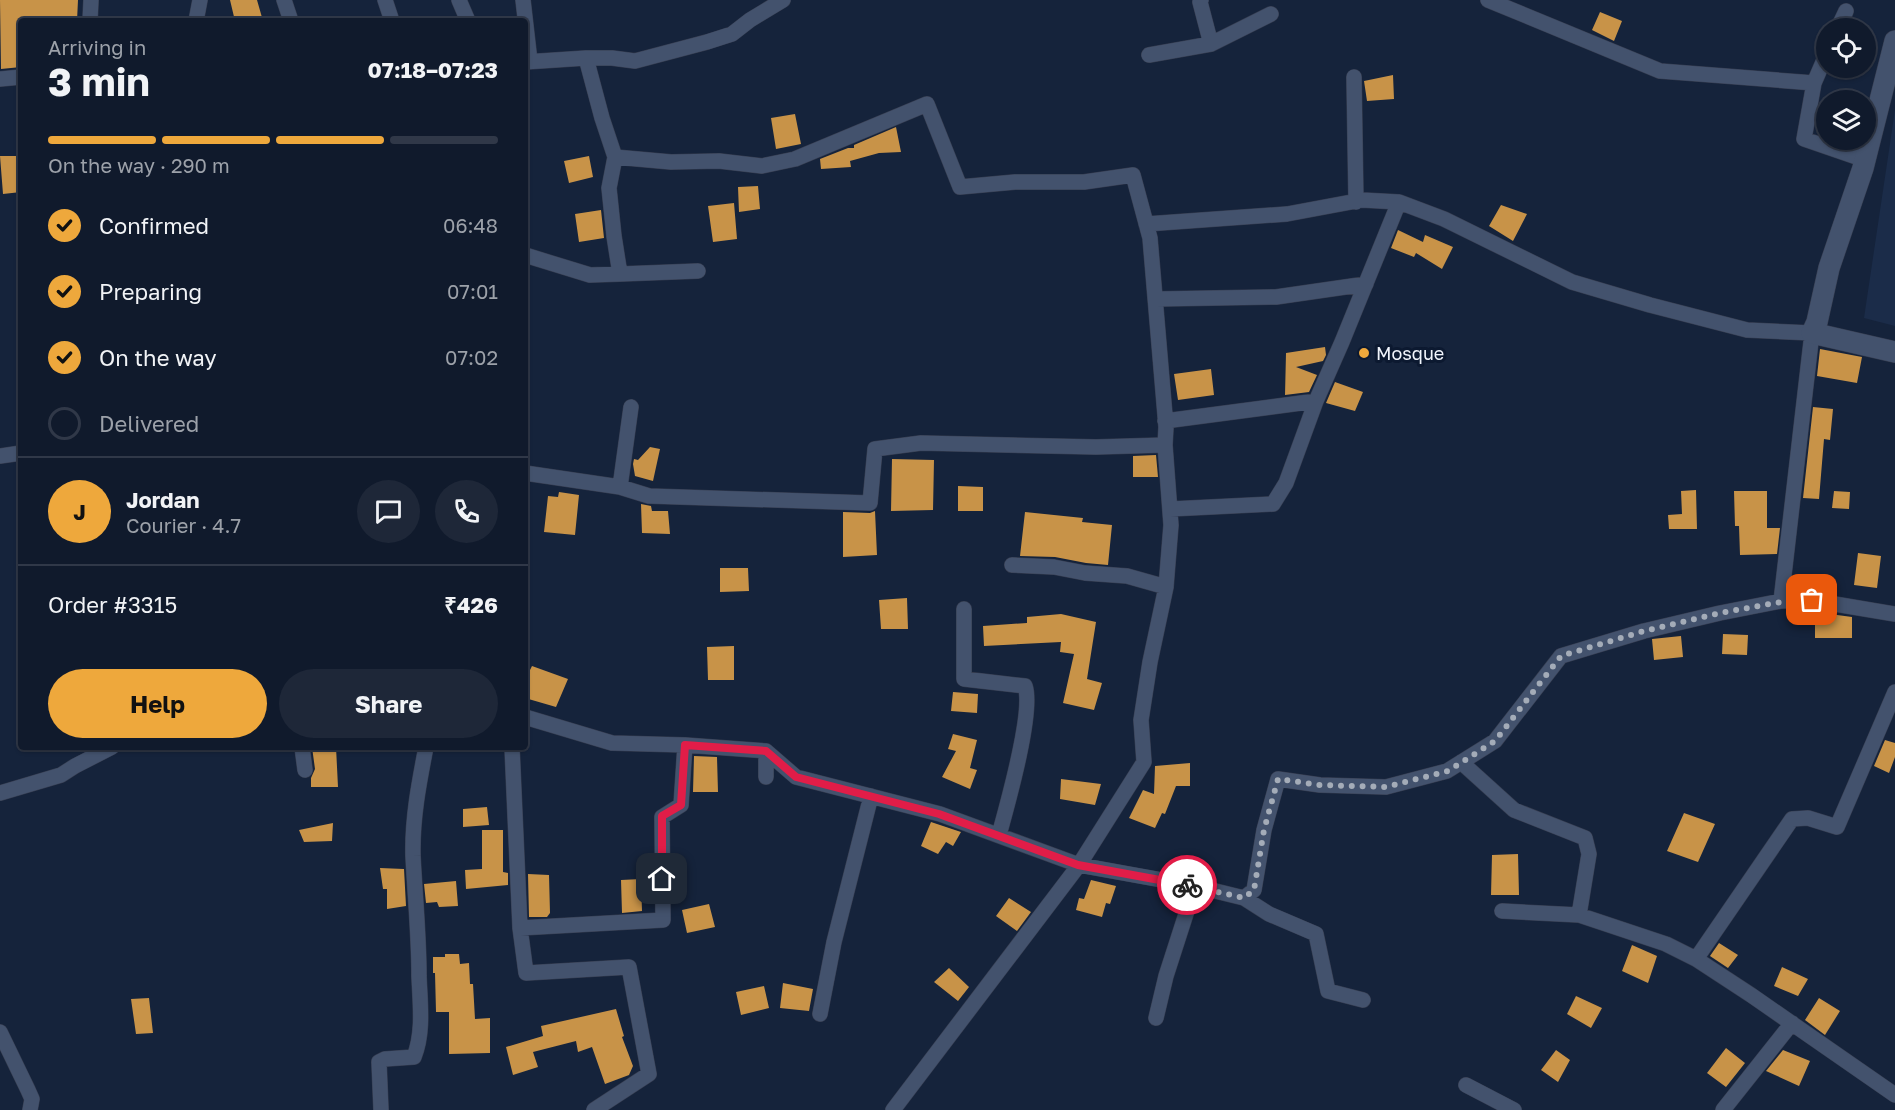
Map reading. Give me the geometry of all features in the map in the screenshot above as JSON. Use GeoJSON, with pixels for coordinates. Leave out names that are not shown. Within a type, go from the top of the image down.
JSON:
{"type":"FeatureCollection","features":[{"type":"Feature","properties":{"kind":"main road"},"geometry":{"type":"LineString","coordinates":[[1895,41],[1865,160],[1829,268],[1817,322],[1812,333],[1895,352]]}},
{"type":"Feature","properties":{"kind":"street"},"geometry":{"type":"LineString","coordinates":[[90,18],[91,0]]}},
{"type":"Feature","properties":{"kind":"street"},"geometry":{"type":"LineString","coordinates":[[197,18],[200,0]]}},
{"type":"Feature","properties":{"kind":"street"},"geometry":{"type":"LineString","coordinates":[[284,0],[290,18]]}},
{"type":"Feature","properties":{"kind":"street"},"geometry":{"type":"LineString","coordinates":[[385,0],[391,18]]}},
{"type":"Feature","properties":{"kind":"street"},"geometry":{"type":"LineString","coordinates":[[459,0],[467,18]]}},
{"type":"Feature","properties":{"kind":"street"},"geometry":{"type":"LineString","coordinates":[[523,0],[524,18]]}},
{"type":"Feature","properties":{"kind":"street"},"geometry":{"type":"LineString","coordinates":[[528,62],[586,58],[634,61],[732,34],[783,0]]}},
{"type":"Feature","properties":{"kind":"street"},"geometry":{"type":"LineString","coordinates":[[1201,0],[1211,44]]}},
{"type":"Feature","properties":{"kind":"street"},"geometry":{"type":"LineString","coordinates":[[1487,0],[1660,70],[1814,83]]}},
{"type":"Feature","properties":{"kind":"street"},"geometry":{"type":"LineString","coordinates":[[1842,18],[1846,10]]}},
{"type":"Feature","properties":{"kind":"street"},"geometry":{"type":"LineString","coordinates":[[1149,55],[1211,44],[1271,14]]}},
{"type":"Feature","properties":{"kind":"street"},"geometry":{"type":"LineString","coordinates":[[586,58],[615,157],[609,188],[620,274]]}},
{"type":"Feature","properties":{"kind":"street"},"geometry":{"type":"LineString","coordinates":[[0,79],[18,77]]}},
{"type":"Feature","properties":{"kind":"street"},"geometry":{"type":"LineString","coordinates":[[1354,77],[1356,202]]}},
{"type":"Feature","properties":{"kind":"street"},"geometry":{"type":"LineString","coordinates":[[1816,78],[1804,139],[1865,160]]}},
{"type":"Feature","properties":{"kind":"street"},"geometry":{"type":"LineString","coordinates":[[615,157],[671,162],[719,161],[762,166],[795,159],[927,104],[960,187],[1015,182],[1084,182],[1133,175],[1150,237],[1171,525],[1166,587],[1150,662],[1141,720],[1144,762],[1078,865],[893,1110]]}},
{"type":"Feature","properties":{"kind":"street"},"geometry":{"type":"LineString","coordinates":[[1146,224],[1287,214],[1356,202],[1399,202],[1444,219],[1572,282],[1747,330],[1812,333],[1781,602]]}},
{"type":"Feature","properties":{"kind":"street"},"geometry":{"type":"LineString","coordinates":[[1170,509],[1273,504],[1286,483],[1316,401],[1399,202]]}},
{"type":"Feature","properties":{"kind":"street"},"geometry":{"type":"LineString","coordinates":[[528,256],[590,275],[698,271]]}},
{"type":"Feature","properties":{"kind":"street"},"geometry":{"type":"LineString","coordinates":[[1156,299],[1276,297],[1366,284]]}},
{"type":"Feature","properties":{"kind":"street"},"geometry":{"type":"LineString","coordinates":[[1165,420],[1316,401]]}},
{"type":"Feature","properties":{"kind":"street"},"geometry":{"type":"LineString","coordinates":[[620,487],[631,407]]}},
{"type":"Feature","properties":{"kind":"street"},"geometry":{"type":"LineString","coordinates":[[528,473],[620,487],[649,496],[870,502],[875,449],[921,443],[1096,447],[1165,445]]}},
{"type":"Feature","properties":{"kind":"street"},"geometry":{"type":"LineString","coordinates":[[0,456],[18,453]]}},
{"type":"Feature","properties":{"kind":"street"},"geometry":{"type":"LineString","coordinates":[[1012,565],[1054,567],[1085,573],[1127,576],[1166,587]]}},
{"type":"Feature","properties":{"kind":"street"},"geometry":{"type":"LineString","coordinates":[[1244,898],[1254,890],[1264,830],[1278,779],[1320,785],[1386,787],[1448,771],[1495,741],[1561,656],[1644,631],[1720,613],[1781,602],[1812,600],[1895,614]]}},
{"type":"Feature","properties":{"kind":"street"},"geometry":{"type":"LineString","coordinates":[[964,609],[964,679],[1025,686],[1027,692],[1026,716],[999,835]]}},
{"type":"Feature","properties":{"kind":"street"},"geometry":{"type":"LineString","coordinates":[[1696,959],[1792,819],[1808,818],[1837,827],[1895,692]]}},
{"type":"Feature","properties":{"kind":"street"},"geometry":{"type":"LineString","coordinates":[[528,718],[612,743],[766,751],[796,777],[939,814],[1078,865],[1195,886],[1244,898],[1269,914],[1316,934],[1328,991],[1363,1000]]}},
{"type":"Feature","properties":{"kind":"street"},"geometry":{"type":"LineString","coordinates":[[520,928],[663,920],[662,816],[681,805],[685,745]]}},
{"type":"Feature","properties":{"kind":"street"},"geometry":{"type":"LineString","coordinates":[[0,793],[61,775],[106,750]]}},
{"type":"Feature","properties":{"kind":"street"},"geometry":{"type":"LineString","coordinates":[[302,750],[305,770]]}},
{"type":"Feature","properties":{"kind":"street"},"geometry":{"type":"LineString","coordinates":[[381,1110],[379,1062],[385,1059],[414,1057],[418,1046],[421,1007],[420,964],[413,854],[416,803],[425,750]]}},
{"type":"Feature","properties":{"kind":"street"},"geometry":{"type":"LineString","coordinates":[[512,750],[520,928],[526,973],[629,967],[649,1074],[594,1110]]}},
{"type":"Feature","properties":{"kind":"street"},"geometry":{"type":"LineString","coordinates":[[766,751],[766,777]]}},
{"type":"Feature","properties":{"kind":"street"},"geometry":{"type":"LineString","coordinates":[[1461,762],[1514,810],[1585,838],[1589,854],[1579,915]]}},
{"type":"Feature","properties":{"kind":"street"},"geometry":{"type":"LineString","coordinates":[[820,1014],[834,942],[871,796]]}},
{"type":"Feature","properties":{"kind":"street"},"geometry":{"type":"LineString","coordinates":[[1156,1018],[1166,976],[1195,886]]}},
{"type":"Feature","properties":{"kind":"street"},"geometry":{"type":"LineString","coordinates":[[1502,911],[1579,915],[1666,944],[1696,959],[1895,1095]]}},
{"type":"Feature","properties":{"kind":"street"},"geometry":{"type":"LineString","coordinates":[[1723,1110],[1792,1023]]}},
{"type":"Feature","properties":{"kind":"street"},"geometry":{"type":"LineString","coordinates":[[0,1032],[32,1099],[30,1110]]}},
{"type":"Feature","properties":{"kind":"street"},"geometry":{"type":"LineString","coordinates":[[1466,1085],[1514,1110]]}},
{"type":"Feature","properties":{"kind":"shaded area"},"geometry":{"type":"Polygon","coordinates":[[[1895,110],[1895,326],[1864,318],[1895,110]]]}},
{"type":"Feature","properties":{"kind":"building"},"geometry":{"type":"Polygon","coordinates":[[[0,0],[78,0],[77,18],[18,18],[18,67],[1,69],[0,0]]]}},
{"type":"Feature","properties":{"kind":"building"},"geometry":{"type":"Polygon","coordinates":[[[230,0],[257,0],[262,18],[234,18],[230,0]]]}},
{"type":"Feature","properties":{"kind":"building"},"geometry":{"type":"Polygon","coordinates":[[[1600,12],[1622,21],[1614,41],[1592,30],[1600,12]]]}},
{"type":"Feature","properties":{"kind":"building"},"geometry":{"type":"Polygon","coordinates":[[[1393,75],[1394,99],[1367,101],[1364,81],[1393,75]]]}},
{"type":"Feature","properties":{"kind":"building"},"geometry":{"type":"Polygon","coordinates":[[[795,114],[801,144],[776,149],[771,118],[795,114]]]}},
{"type":"Feature","properties":{"kind":"building"},"geometry":{"type":"Polygon","coordinates":[[[896,127],[901,152],[879,153],[850,161],[851,167],[821,169],[820,159],[848,148],[854,148],[854,145],[896,127]]]}},
{"type":"Feature","properties":{"kind":"building"},"geometry":{"type":"Polygon","coordinates":[[[0,156],[18,156],[18,192],[3,194],[0,156]]]}},
{"type":"Feature","properties":{"kind":"building"},"geometry":{"type":"Polygon","coordinates":[[[589,156],[593,177],[569,183],[564,161],[589,156]]]}},
{"type":"Feature","properties":{"kind":"building"},"geometry":{"type":"Polygon","coordinates":[[[758,186],[760,209],[739,212],[738,187],[758,186]]]}},
{"type":"Feature","properties":{"kind":"building"},"geometry":{"type":"Polygon","coordinates":[[[734,203],[737,239],[713,242],[708,206],[734,203]]]}},
{"type":"Feature","properties":{"kind":"building"},"geometry":{"type":"Polygon","coordinates":[[[1501,205],[1527,214],[1513,241],[1489,226],[1501,205]]]}},
{"type":"Feature","properties":{"kind":"building"},"geometry":{"type":"Polygon","coordinates":[[[601,210],[604,238],[579,242],[575,214],[601,210]]]}},
{"type":"Feature","properties":{"kind":"building"},"geometry":{"type":"Polygon","coordinates":[[[1398,230],[1423,242],[1425,235],[1453,247],[1442,269],[1416,253],[1414,257],[1391,248],[1398,230]]]}},
{"type":"Feature","properties":{"kind":"building"},"geometry":{"type":"Polygon","coordinates":[[[1325,347],[1326,355],[1323,361],[1296,367],[1317,375],[1309,392],[1285,395],[1286,353],[1325,347]]]}},
{"type":"Feature","properties":{"kind":"building"},"geometry":{"type":"Polygon","coordinates":[[[1820,349],[1862,357],[1857,383],[1817,376],[1820,349]]]}},
{"type":"Feature","properties":{"kind":"building"},"geometry":{"type":"Polygon","coordinates":[[[1211,369],[1214,395],[1178,400],[1174,374],[1211,369]]]}},
{"type":"Feature","properties":{"kind":"building"},"geometry":{"type":"Polygon","coordinates":[[[1335,382],[1363,392],[1355,411],[1326,403],[1335,382]]]}},
{"type":"Feature","properties":{"kind":"building"},"geometry":{"type":"Polygon","coordinates":[[[1813,407],[1833,409],[1830,440],[1824,439],[1819,499],[1803,498],[1813,407]]]}},
{"type":"Feature","properties":{"kind":"building"},"geometry":{"type":"Polygon","coordinates":[[[650,447],[660,449],[653,481],[635,476],[633,464],[634,459],[638,460],[650,447]]]}},
{"type":"Feature","properties":{"kind":"building"},"geometry":{"type":"Polygon","coordinates":[[[1156,455],[1158,477],[1133,477],[1133,456],[1156,455]]]}},
{"type":"Feature","properties":{"kind":"building"},"geometry":{"type":"Polygon","coordinates":[[[892,459],[934,460],[933,510],[891,511],[892,459]]]}},
{"type":"Feature","properties":{"kind":"building"},"geometry":{"type":"Polygon","coordinates":[[[958,486],[983,487],[983,511],[958,511],[958,486]]]}},
{"type":"Feature","properties":{"kind":"building"},"geometry":{"type":"Polygon","coordinates":[[[1696,490],[1697,529],[1669,529],[1668,515],[1682,514],[1681,491],[1696,490]]]}},
{"type":"Feature","properties":{"kind":"building"},"geometry":{"type":"Polygon","coordinates":[[[1734,491],[1767,491],[1767,528],[1780,528],[1777,554],[1740,555],[1739,526],[1735,526],[1734,491]]]}},
{"type":"Feature","properties":{"kind":"building"},"geometry":{"type":"Polygon","coordinates":[[[1834,491],[1850,492],[1849,509],[1832,508],[1834,491]]]}},
{"type":"Feature","properties":{"kind":"building"},"geometry":{"type":"Polygon","coordinates":[[[559,492],[579,495],[575,535],[544,532],[548,496],[558,497],[559,492]]]}},
{"type":"Feature","properties":{"kind":"building"},"geometry":{"type":"Polygon","coordinates":[[[641,504],[651,506],[652,511],[668,511],[670,534],[642,533],[641,504]]]}},
{"type":"Feature","properties":{"kind":"building"},"geometry":{"type":"Polygon","coordinates":[[[875,511],[877,555],[843,557],[843,512],[870,513],[875,511]]]}},
{"type":"Feature","properties":{"kind":"building"},"geometry":{"type":"Polygon","coordinates":[[[1025,512],[1083,518],[1082,522],[1112,525],[1108,565],[1055,557],[1020,556],[1025,512]]]}},
{"type":"Feature","properties":{"kind":"building"},"geometry":{"type":"Polygon","coordinates":[[[1858,553],[1881,556],[1877,588],[1854,585],[1858,553]]]}},
{"type":"Feature","properties":{"kind":"building"},"geometry":{"type":"Polygon","coordinates":[[[720,568],[748,568],[749,591],[720,592],[720,568]]]}},
{"type":"Feature","properties":{"kind":"building"},"geometry":{"type":"Polygon","coordinates":[[[907,598],[908,629],[881,629],[879,600],[907,598]]]}},
{"type":"Feature","properties":{"kind":"building"},"geometry":{"type":"Polygon","coordinates":[[[1815,612],[1852,617],[1852,638],[1815,638],[1815,612]]]}},
{"type":"Feature","properties":{"kind":"building"},"geometry":{"type":"Polygon","coordinates":[[[1061,614],[1096,622],[1087,679],[1102,683],[1094,710],[1063,703],[1074,654],[1060,652],[1061,642],[984,646],[983,626],[1027,623],[1027,617],[1061,614]]]}},
{"type":"Feature","properties":{"kind":"building"},"geometry":{"type":"Polygon","coordinates":[[[1723,634],[1748,635],[1747,655],[1722,654],[1723,634]]]}},
{"type":"Feature","properties":{"kind":"building"},"geometry":{"type":"Polygon","coordinates":[[[1681,636],[1683,657],[1654,660],[1652,639],[1681,636]]]}},
{"type":"Feature","properties":{"kind":"building"},"geometry":{"type":"Polygon","coordinates":[[[734,646],[734,680],[708,680],[707,647],[734,646]]]}},
{"type":"Feature","properties":{"kind":"building"},"geometry":{"type":"Polygon","coordinates":[[[532,666],[568,679],[556,707],[528,699],[528,674],[532,666]]]}},
{"type":"Feature","properties":{"kind":"building"},"geometry":{"type":"Polygon","coordinates":[[[953,692],[978,694],[977,713],[951,711],[953,692]]]}},
{"type":"Feature","properties":{"kind":"building"},"geometry":{"type":"Polygon","coordinates":[[[953,734],[977,740],[970,768],[977,770],[970,789],[942,777],[956,751],[948,749],[953,734]]]}},
{"type":"Feature","properties":{"kind":"building"},"geometry":{"type":"Polygon","coordinates":[[[1885,740],[1895,743],[1895,757],[1889,773],[1874,766],[1885,740]]]}},
{"type":"Feature","properties":{"kind":"building"},"geometry":{"type":"Polygon","coordinates":[[[312,750],[336,750],[338,787],[311,787],[311,778],[315,769],[312,750]]]}},
{"type":"Feature","properties":{"kind":"building"},"geometry":{"type":"Polygon","coordinates":[[[694,756],[717,757],[718,792],[693,792],[694,756]]]}},
{"type":"Feature","properties":{"kind":"building"},"geometry":{"type":"Polygon","coordinates":[[[1190,763],[1190,786],[1176,786],[1165,814],[1162,813],[1155,828],[1129,818],[1143,790],[1154,794],[1155,766],[1190,763]]]}},
{"type":"Feature","properties":{"kind":"building"},"geometry":{"type":"Polygon","coordinates":[[[1061,779],[1101,784],[1095,805],[1060,799],[1061,779]]]}},
{"type":"Feature","properties":{"kind":"building"},"geometry":{"type":"Polygon","coordinates":[[[487,807],[489,825],[463,827],[463,809],[487,807]]]}},
{"type":"Feature","properties":{"kind":"building"},"geometry":{"type":"Polygon","coordinates":[[[1684,813],[1715,824],[1698,862],[1667,851],[1684,813]]]}},
{"type":"Feature","properties":{"kind":"building"},"geometry":{"type":"Polygon","coordinates":[[[931,822],[961,832],[953,846],[946,842],[938,854],[921,846],[931,822]]]}},
{"type":"Feature","properties":{"kind":"building"},"geometry":{"type":"Polygon","coordinates":[[[333,823],[332,841],[304,842],[299,830],[333,823]]]}},
{"type":"Feature","properties":{"kind":"building"},"geometry":{"type":"Polygon","coordinates":[[[482,830],[503,830],[503,872],[508,873],[508,885],[466,889],[465,870],[482,869],[482,830]]]}},
{"type":"Feature","properties":{"kind":"building"},"geometry":{"type":"Polygon","coordinates":[[[1518,854],[1519,895],[1491,895],[1492,855],[1518,854]]]}},
{"type":"Feature","properties":{"kind":"building"},"geometry":{"type":"Polygon","coordinates":[[[380,868],[404,869],[406,906],[387,909],[387,889],[383,889],[380,868]]]}},
{"type":"Feature","properties":{"kind":"building"},"geometry":{"type":"Polygon","coordinates":[[[528,874],[549,875],[550,913],[547,917],[529,917],[528,874]]]}},
{"type":"Feature","properties":{"kind":"building"},"geometry":{"type":"Polygon","coordinates":[[[641,879],[642,911],[622,913],[621,880],[641,879]]]}},
{"type":"Feature","properties":{"kind":"building"},"geometry":{"type":"Polygon","coordinates":[[[1091,880],[1116,886],[1110,904],[1106,903],[1102,917],[1076,910],[1079,898],[1084,899],[1091,880]]]}},
{"type":"Feature","properties":{"kind":"building"},"geometry":{"type":"Polygon","coordinates":[[[456,881],[458,906],[439,907],[437,902],[426,903],[424,884],[456,881]]]}},
{"type":"Feature","properties":{"kind":"building"},"geometry":{"type":"Polygon","coordinates":[[[1009,898],[1031,912],[1017,931],[996,916],[1009,898]]]}},
{"type":"Feature","properties":{"kind":"building"},"geometry":{"type":"Polygon","coordinates":[[[709,904],[715,927],[687,933],[682,910],[709,904]]]}},
{"type":"Feature","properties":{"kind":"building"},"geometry":{"type":"Polygon","coordinates":[[[1719,943],[1738,955],[1728,968],[1710,956],[1719,943]]]}},
{"type":"Feature","properties":{"kind":"building"},"geometry":{"type":"Polygon","coordinates":[[[1632,945],[1657,956],[1648,983],[1622,971],[1632,945]]]}},
{"type":"Feature","properties":{"kind":"building"},"geometry":{"type":"Polygon","coordinates":[[[445,954],[459,954],[460,964],[469,963],[475,1019],[490,1018],[490,1053],[449,1054],[449,1012],[436,1012],[435,973],[433,973],[433,957],[445,957],[445,954]]]}},
{"type":"Feature","properties":{"kind":"building"},"geometry":{"type":"Polygon","coordinates":[[[1782,967],[1808,979],[1798,996],[1774,986],[1782,967]]]}},
{"type":"Feature","properties":{"kind":"building"},"geometry":{"type":"Polygon","coordinates":[[[949,968],[969,987],[958,1001],[934,982],[949,968]]]}},
{"type":"Feature","properties":{"kind":"building"},"geometry":{"type":"Polygon","coordinates":[[[783,983],[813,989],[809,1011],[780,1008],[783,983]]]}},
{"type":"Feature","properties":{"kind":"building"},"geometry":{"type":"Polygon","coordinates":[[[764,986],[769,1008],[741,1015],[736,992],[764,986]]]}},
{"type":"Feature","properties":{"kind":"building"},"geometry":{"type":"Polygon","coordinates":[[[1576,996],[1602,1008],[1591,1028],[1567,1014],[1576,996]]]}},
{"type":"Feature","properties":{"kind":"building"},"geometry":{"type":"Polygon","coordinates":[[[149,998],[153,1033],[136,1034],[131,999],[149,998]]]}},
{"type":"Feature","properties":{"kind":"building"},"geometry":{"type":"Polygon","coordinates":[[[1819,998],[1840,1011],[1825,1035],[1805,1020],[1819,998]]]}},
{"type":"Feature","properties":{"kind":"building"},"geometry":{"type":"Polygon","coordinates":[[[616,1009],[624,1036],[622,1037],[633,1066],[629,1075],[605,1084],[592,1047],[578,1052],[576,1041],[533,1052],[538,1067],[513,1075],[506,1047],[543,1036],[541,1026],[616,1009]]]}},
{"type":"Feature","properties":{"kind":"building"},"geometry":{"type":"Polygon","coordinates":[[[1726,1048],[1745,1063],[1726,1087],[1707,1073],[1726,1048]]]}},
{"type":"Feature","properties":{"kind":"building"},"geometry":{"type":"Polygon","coordinates":[[[1556,1050],[1570,1060],[1558,1082],[1541,1070],[1556,1050]]]}},
{"type":"Feature","properties":{"kind":"building"},"geometry":{"type":"Polygon","coordinates":[[[1783,1050],[1810,1061],[1799,1086],[1766,1071],[1783,1050]]]}},
{"type":"Feature","properties":{"kind":"way so far"},"geometry":{"type":"LineString","coordinates":[[1187,885],[1244,898],[1254,890],[1264,830],[1278,779],[1320,785],[1386,787],[1448,771],[1495,741],[1561,656],[1644,631],[1720,613],[1781,602],[1812,600]]}},
{"type":"Feature","properties":{"kind":"place","name":"Mosque"},"geometry":{"type":"Point","coordinates":[1364,353]}},
{"type":"Feature","properties":{"kind":"route"},"geometry":{"type":"LineString","coordinates":[[662,879],[662,816],[681,805],[685,745],[766,751],[796,777],[939,814],[1078,865],[1187,885]]}}]}
